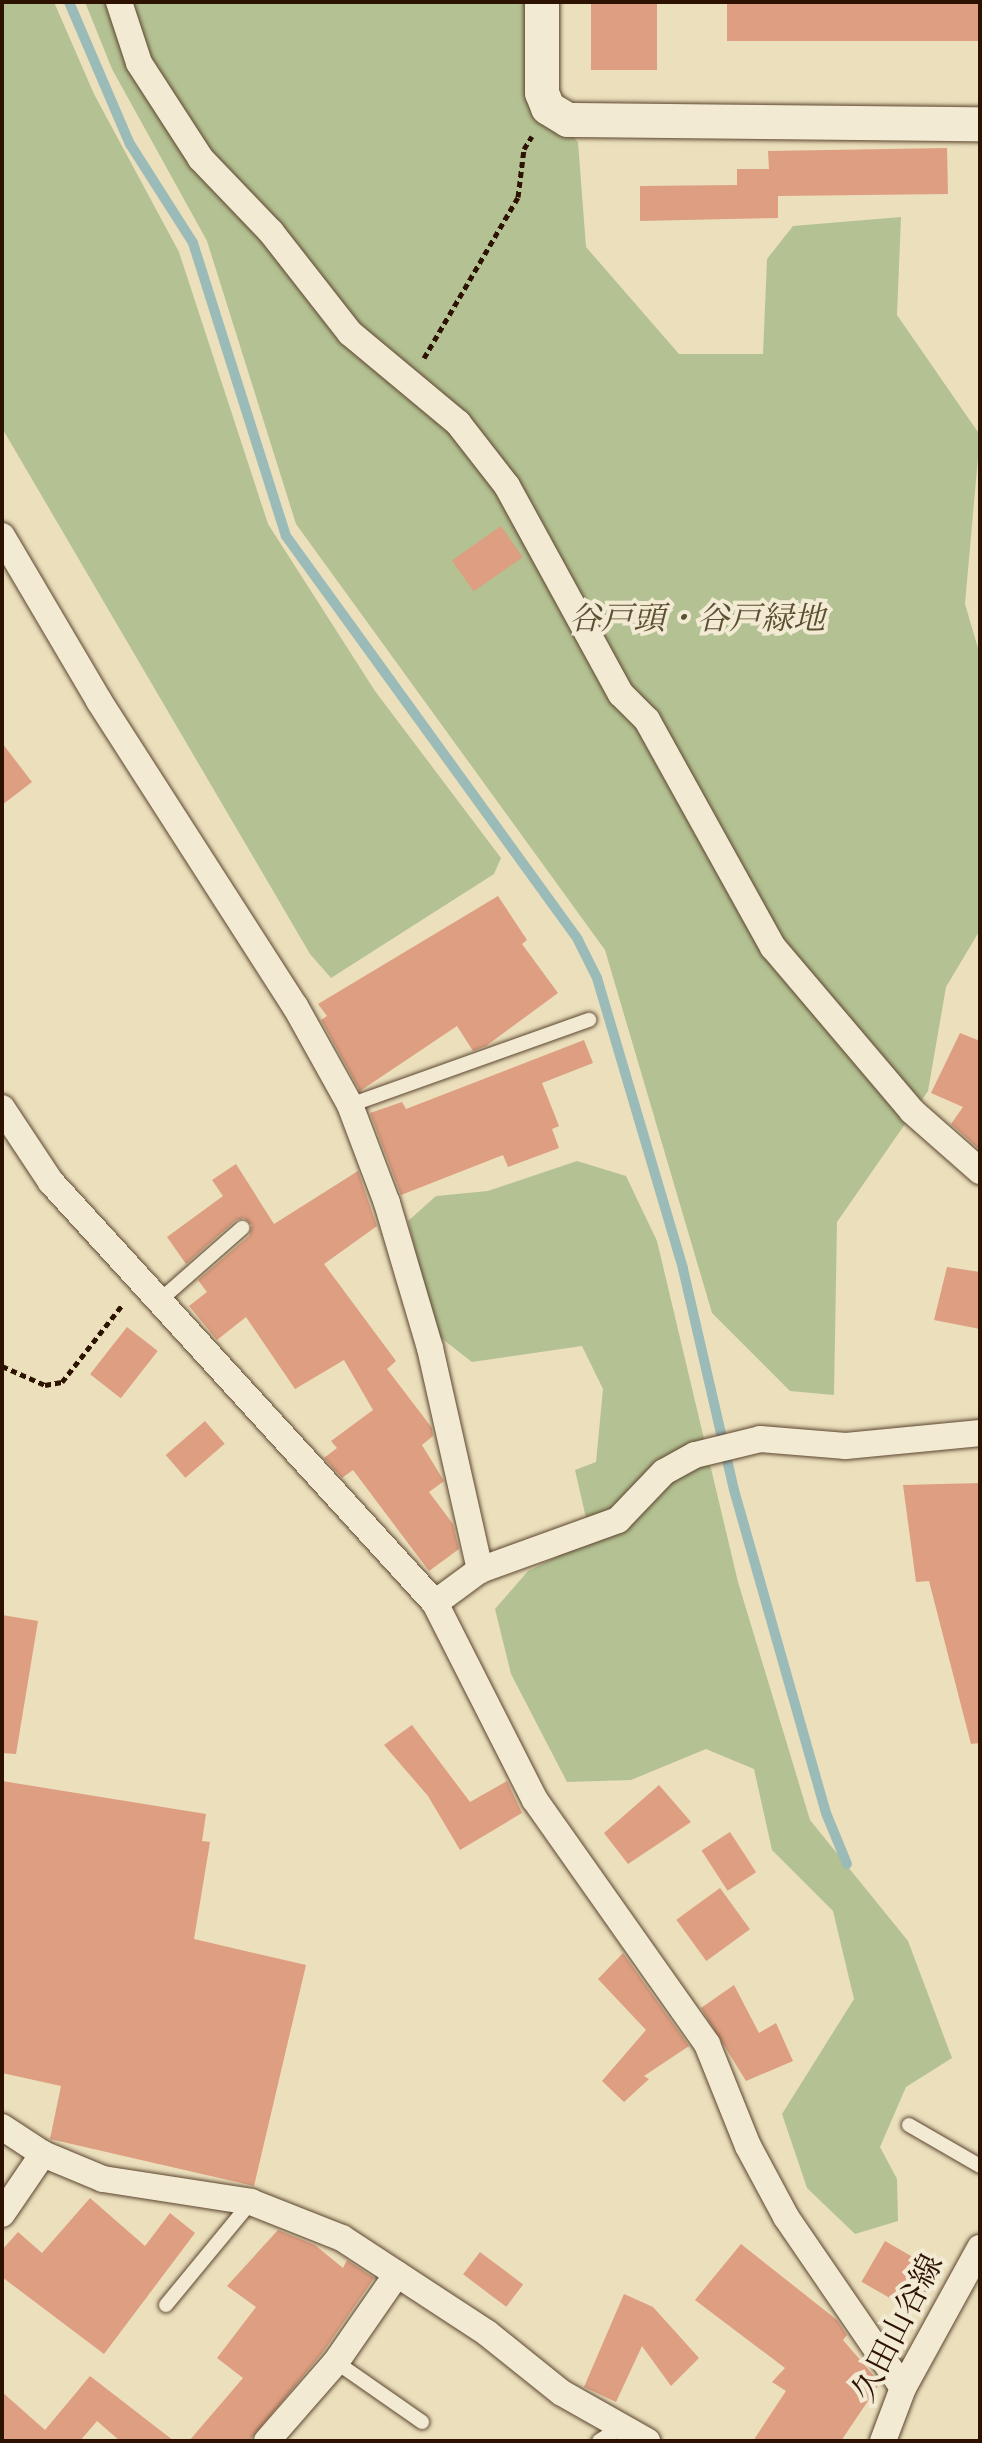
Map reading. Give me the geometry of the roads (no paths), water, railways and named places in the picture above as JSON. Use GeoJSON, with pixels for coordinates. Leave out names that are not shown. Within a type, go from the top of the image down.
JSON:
{"type":"FeatureCollection","features":[{"type":"Feature","properties":{"kind":"street"},"geometry":{"type":"LineString","coordinates":[[119,2],[139,63],[201,159],[271,232],[350,333],[458,423],[507,486],[621,694],[647,720],[773,947],[912,1111],[980,1171]]}},
{"type":"Feature","properties":{"kind":"street"},"geometry":{"type":"LineString","coordinates":[[542,2],[542,93],[548,108],[568,120],[980,124]]}},
{"type":"Feature","properties":{"kind":"street"},"geometry":{"type":"LineString","coordinates":[[2,536],[99,701],[295,1006],[350,1105],[387,1203],[430,1348],[480,1570]]}},
{"type":"Feature","properties":{"kind":"street"},"geometry":{"type":"LineString","coordinates":[[2,1108],[51,1182],[435,1603],[535,1800],[707,2044],[748,2146],[786,2217],[903,2388]]}},
{"type":"Feature","properties":{"kind":"street"},"geometry":{"type":"LineString","coordinates":[[435,1603],[480,1570],[618,1520],[664,1472],[695,1455],[760,1439],[846,1446],[980,1433]]}},
{"type":"Feature","properties":{"kind":"street"},"geometry":{"type":"LineString","coordinates":[[2,2127],[43,2154],[103,2179],[251,2202],[342,2238],[487,2333],[610,2434],[647,2441]]}},
{"type":"Feature","properties":{"kind":"street"},"geometry":{"type":"LineString","coordinates":[[2,2214],[43,2154]]}},
{"type":"Feature","properties":{"kind":"street","name":"久田山谷線"},"geometry":{"type":"LineString","coordinates":[[883,2441],[903,2388],[980,2248]]}},
{"type":"Feature","properties":{"kind":"street"},"geometry":{"type":"LineString","coordinates":[[267,2441],[336,2362],[397,2274]]}},
{"type":"Feature","properties":{"kind":"lane"},"geometry":{"type":"LineString","coordinates":[[350,1105],[589,1020]]}},
{"type":"Feature","properties":{"kind":"lane"},"geometry":{"type":"LineString","coordinates":[[159,1301],[242,1228]]}},
{"type":"Feature","properties":{"kind":"lane"},"geometry":{"type":"LineString","coordinates":[[909,2125],[980,2166]]}},
{"type":"Feature","properties":{"kind":"lane"},"geometry":{"type":"LineString","coordinates":[[166,2305],[251,2202]]}},
{"type":"Feature","properties":{"kind":"lane"},"geometry":{"type":"LineString","coordinates":[[336,2362],[422,2422]]}},
{"type":"Feature","properties":{"kind":"waterway"},"geometry":{"type":"LineString","coordinates":[[69,2],[130,144],[193,243],[286,536],[578,940],[597,978],[683,1269],[734,1490],[826,1813],[847,1864]]}},
{"type":"Feature","properties":{"kind":"park label","name":"谷戸頭・谷戸緑地"},"geometry":{"type":"Point","coordinates":[697,621]}}]}
